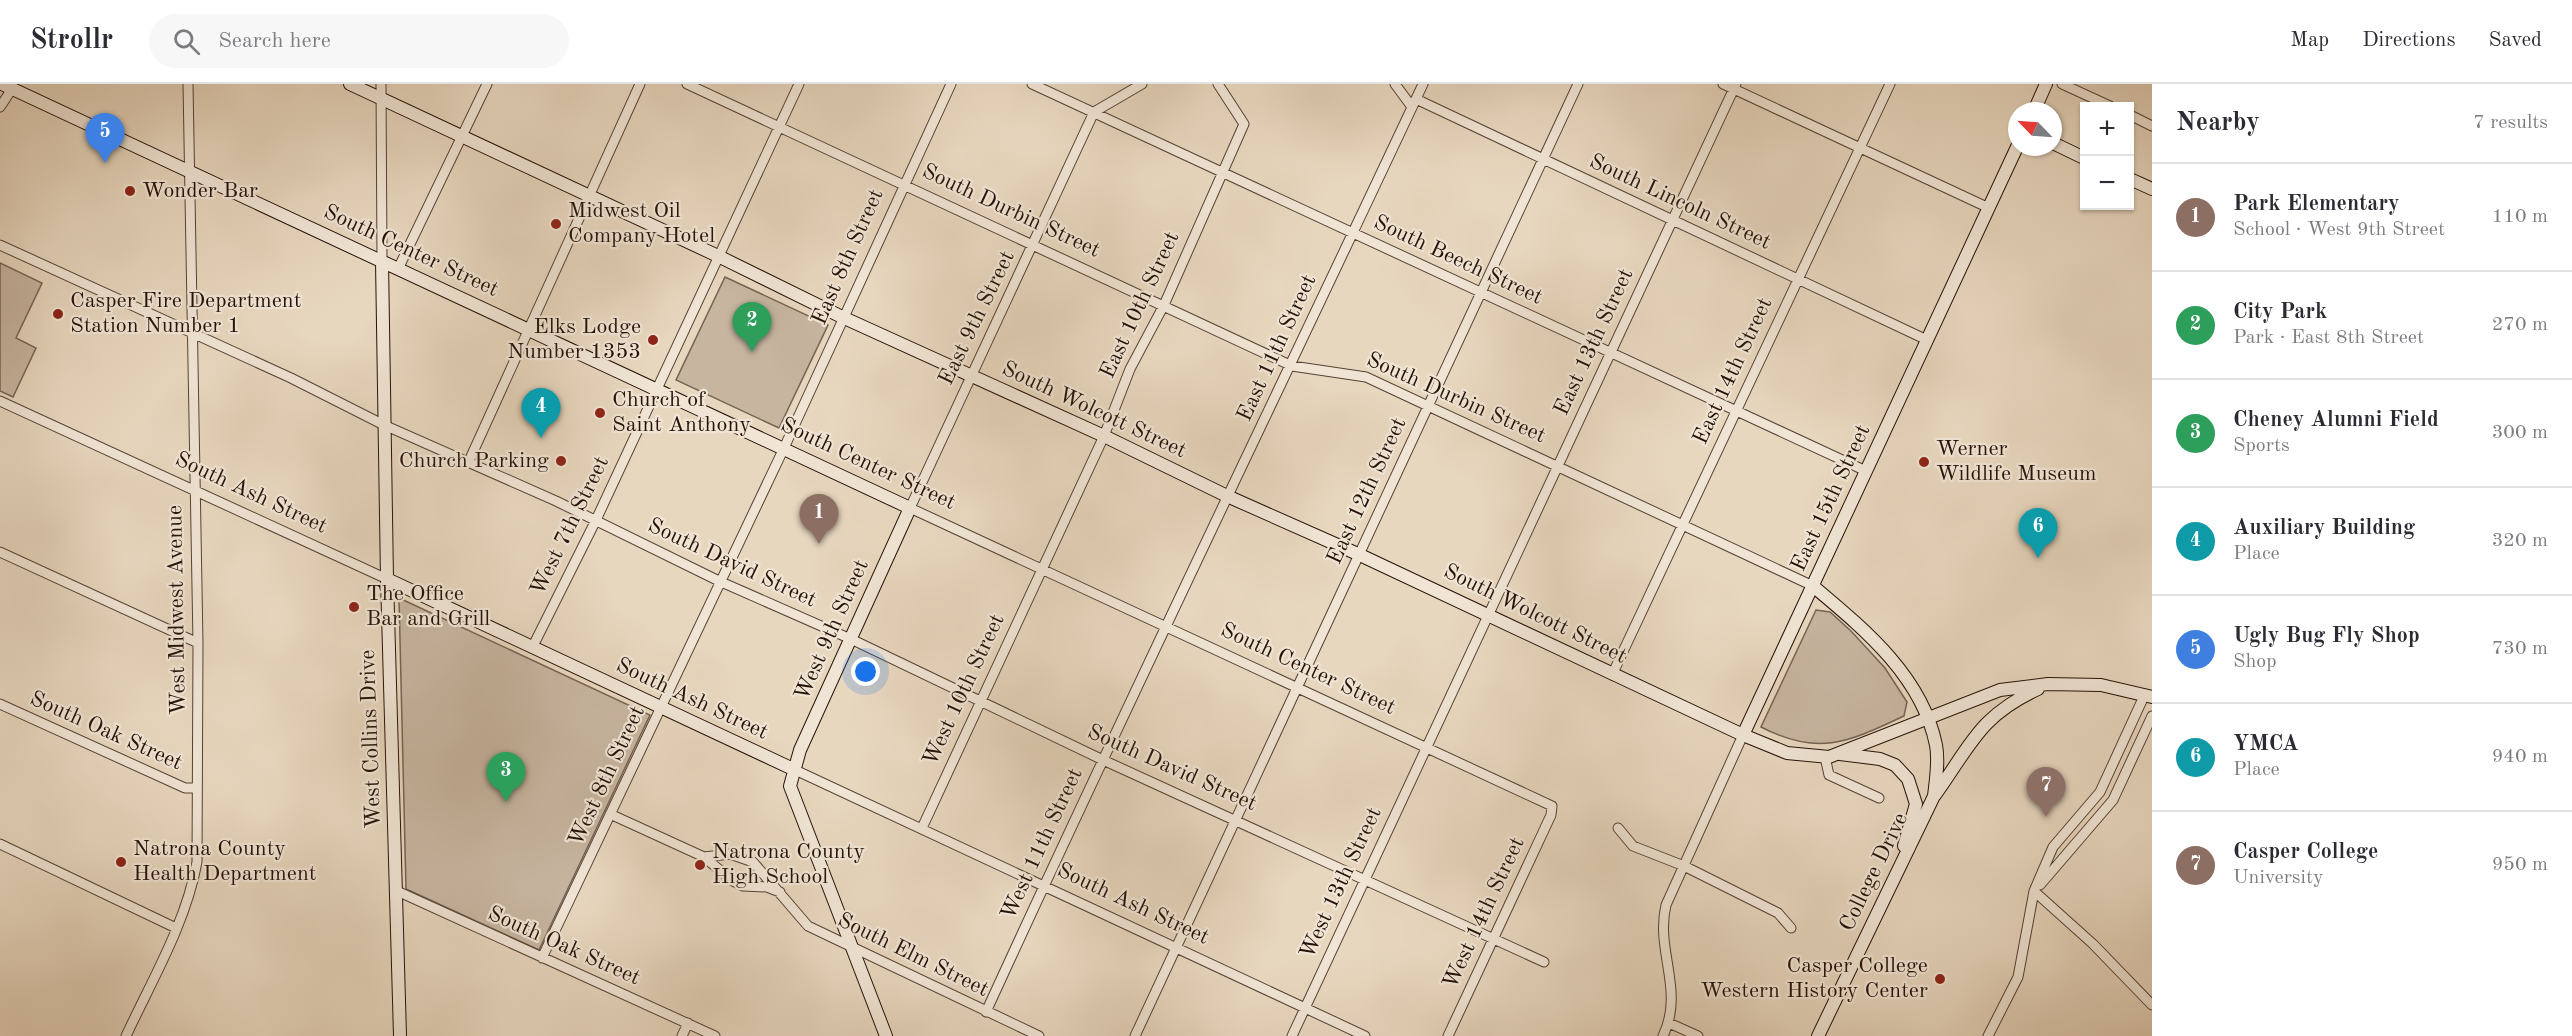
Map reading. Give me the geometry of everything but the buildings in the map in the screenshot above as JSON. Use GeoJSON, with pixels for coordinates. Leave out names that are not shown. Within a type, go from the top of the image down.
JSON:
{"type":"FeatureCollection","features":[{"type":"Feature","properties":{"kind":"main road","name":"South Wolcott Street"},"geometry":{"type":"LineString","coordinates":[[350,84],[718,256],[842,317],[1104,436],[1227,496],[1360,555],[1612,675],[1787,753],[1831,755],[2000,690],[2048,684],[2101,684],[2148,696]]}},
{"type":"Feature","properties":{"kind":"main road"},"geometry":{"type":"LineString","coordinates":[[2038,102],[2046,84]]}},
{"type":"Feature","properties":{"kind":"main road","name":"South Center Street"},"geometry":{"type":"LineString","coordinates":[[10,86],[910,508]]}},
{"type":"Feature","properties":{"kind":"main road"},"geometry":{"type":"LineString","coordinates":[[2062,147],[2081,156]]}},
{"type":"Feature","properties":{"kind":"main road","name":"East 15th Street"},"geometry":{"type":"LineString","coordinates":[[1743,735],[2013,156]]}},
{"type":"Feature","properties":{"kind":"main road"},"geometry":{"type":"LineString","coordinates":[[2134,181],[2152,189]]}},
{"type":"Feature","properties":{"kind":"main road","name":"West Collins Drive"},"geometry":{"type":"LineString","coordinates":[[382,261],[387,579],[403,1035]]}},
{"type":"Feature","properties":{"kind":"main road","name":"West 9th Street"},"geometry":{"type":"LineString","coordinates":[[793,769],[853,640],[910,508]]}},
{"type":"Feature","properties":{"kind":"main road","name":"South Ash Street"},"geometry":{"type":"LineString","coordinates":[[387,579],[793,769]]}},
{"type":"Feature","properties":{"kind":"main road","name":"South Durbin Street"},"geometry":{"type":"LineString","coordinates":[[1813,586],[1868,632],[1901,670],[1928,719]]}},
{"type":"Feature","properties":{"kind":"main road"},"geometry":{"type":"LineString","coordinates":[[1934,796],[1971,739],[1988,720],[2017,698],[2048,684]]}},
{"type":"Feature","properties":{"kind":"main road","name":"College Drive"},"geometry":{"type":"LineString","coordinates":[[1818,1036],[1934,796],[1936,746],[1928,719]]}},
{"type":"Feature","properties":{"kind":"main road"},"geometry":{"type":"LineString","coordinates":[[1831,755],[1880,759],[1895,765],[1908,779],[1916,804],[1894,877]]}},
{"type":"Feature","properties":{"kind":"main road"},"geometry":{"type":"LineString","coordinates":[[793,769],[790,786],[886,1036]]}},
{"type":"Feature","properties":{"kind":"street","name":"West Midwest Avenue"},"geometry":{"type":"LineString","coordinates":[[126,1036],[176,928],[191,889],[197,862],[198,643],[188,84]]}},
{"type":"Feature","properties":{"kind":"street"},"geometry":{"type":"LineString","coordinates":[[381,84],[382,261]]}},
{"type":"Feature","properties":{"kind":"street"},"geometry":{"type":"LineString","coordinates":[[398,268],[487,84]]}},
{"type":"Feature","properties":{"kind":"street"},"geometry":{"type":"LineString","coordinates":[[469,460],[640,84]]}},
{"type":"Feature","properties":{"kind":"street","name":"South Durbin Street"},"geometry":{"type":"LineString","coordinates":[[687,84],[1292,366],[1366,377],[1813,586]]}},
{"type":"Feature","properties":{"kind":"street","name":"West 7th Street"},"geometry":{"type":"LineString","coordinates":[[532,648],[596,520],[799,84]]}},
{"type":"Feature","properties":{"kind":"street","name":"East 8th Street"},"geometry":{"type":"LineString","coordinates":[[784,448],[903,184],[951,84]]}},
{"type":"Feature","properties":{"kind":"street","name":"South Beech Street"},"geometry":{"type":"LineString","coordinates":[[1032,84],[1866,471]]}},
{"type":"Feature","properties":{"kind":"street"},"geometry":{"type":"LineString","coordinates":[[1094,112],[1142,84]]}},
{"type":"Feature","properties":{"kind":"street","name":"East 10th Street"},"geometry":{"type":"LineString","coordinates":[[1042,568],[1104,436],[1130,369],[1164,305],[1244,124],[1218,84]]}},
{"type":"Feature","properties":{"kind":"street","name":"South Lincoln Street"},"geometry":{"type":"LineString","coordinates":[[1395,84],[1414,103],[1542,159],[1928,340]]}},
{"type":"Feature","properties":{"kind":"street","name":"East 11th Street"},"geometry":{"type":"LineString","coordinates":[[1166,628],[1227,496],[1292,366],[1352,232],[1423,84]]}},
{"type":"Feature","properties":{"kind":"street","name":"East 12th Street"},"geometry":{"type":"LineString","coordinates":[[1135,1036],[1578,84]]}},
{"type":"Feature","properties":{"kind":"street"},"geometry":{"type":"LineString","coordinates":[[1723,84],[1735,86],[1989,208]]}},
{"type":"Feature","properties":{"kind":"street","name":"East 14th Street"},"geometry":{"type":"LineString","coordinates":[[1612,675],[1890,84]]}},
{"type":"Feature","properties":{"kind":"street"},"geometry":{"type":"LineString","coordinates":[[2062,84],[2101,102]]}},
{"type":"Feature","properties":{"kind":"street"},"geometry":{"type":"LineString","coordinates":[[0,107],[10,86]]}},
{"type":"Feature","properties":{"kind":"street","name":"East 13th Street"},"geometry":{"type":"LineString","coordinates":[[1427,747],[1735,86]]}},
{"type":"Feature","properties":{"kind":"street","name":"East 9th Street"},"geometry":{"type":"LineString","coordinates":[[910,508],[1094,112]]}},
{"type":"Feature","properties":{"kind":"street"},"geometry":{"type":"LineString","coordinates":[[2134,117],[2152,126]]}},
{"type":"Feature","properties":{"kind":"street","name":"South David Street"},"geometry":{"type":"LineString","coordinates":[[0,245],[193,332],[384,425],[469,460],[719,581],[853,640],[1103,760],[1544,962]]}},
{"type":"Feature","properties":{"kind":"street","name":"South Ash Street"},"geometry":{"type":"LineString","coordinates":[[0,401],[387,579]]}},
{"type":"Feature","properties":{"kind":"street","name":"West 8th Street"},"geometry":{"type":"LineString","coordinates":[[542,958],[784,448]]}},
{"type":"Feature","properties":{"kind":"street","name":"South Center Street"},"geometry":{"type":"LineString","coordinates":[[910,508],[1552,806]]}},
{"type":"Feature","properties":{"kind":"street"},"geometry":{"type":"LineString","coordinates":[[0,552],[198,643]]}},
{"type":"Feature","properties":{"kind":"street","name":"West 10th Street"},"geometry":{"type":"LineString","coordinates":[[922,828],[1042,568]]}},
{"type":"Feature","properties":{"kind":"street","name":"West 11th Street"},"geometry":{"type":"LineString","coordinates":[[986,1011],[1166,628]]}},
{"type":"Feature","properties":{"kind":"street"},"geometry":{"type":"LineString","coordinates":[[1988,1036],[2018,977],[2034,891],[2053,847],[2100,792],[2148,696]]}},
{"type":"Feature","properties":{"kind":"street","name":"South Oak Street"},"geometry":{"type":"LineString","coordinates":[[0,704],[185,788],[197,788]]}},
{"type":"Feature","properties":{"kind":"street"},"geometry":{"type":"LineString","coordinates":[[2034,891],[2113,800],[2152,716]]}},
{"type":"Feature","properties":{"kind":"street","name":"East 15th Street"},"geometry":{"type":"LineString","coordinates":[[1669,1023],[1672,978],[1662,926],[1666,905],[1743,735]]}},
{"type":"Feature","properties":{"kind":"street","name":"West 13th Street"},"geometry":{"type":"LineString","coordinates":[[1292,1036],[1427,747]]}},
{"type":"Feature","properties":{"kind":"street"},"geometry":{"type":"LineString","coordinates":[[1831,755],[1829,775],[1879,798]]}},
{"type":"Feature","properties":{"kind":"street","name":"South Ash Street"},"geometry":{"type":"LineString","coordinates":[[793,769],[1365,1036]]}},
{"type":"Feature","properties":{"kind":"street","name":"West 14th Street"},"geometry":{"type":"LineString","coordinates":[[1448,1036],[1551,815],[1552,806]]}},
{"type":"Feature","properties":{"kind":"street","name":"South Elm Street"},"geometry":{"type":"LineString","coordinates":[[610,814],[704,857],[733,881],[743,886],[767,887],[781,892]]}},
{"type":"Feature","properties":{"kind":"street"},"geometry":{"type":"LineString","coordinates":[[1618,828],[1633,846],[1684,866],[1778,913],[1791,928]]}},
{"type":"Feature","properties":{"kind":"street"},"geometry":{"type":"LineString","coordinates":[[0,844],[176,928]]}},
{"type":"Feature","properties":{"kind":"street","name":"South Elm Street"},"geometry":{"type":"LineString","coordinates":[[704,857],[730,854],[753,862],[808,926],[1039,1036]]}},
{"type":"Feature","properties":{"kind":"street","name":"South Oak Street"},"geometry":{"type":"LineString","coordinates":[[397,891],[715,1036]]}},
{"type":"Feature","properties":{"kind":"street"},"geometry":{"type":"LineString","coordinates":[[2034,891],[2093,944],[2152,1005]]}},
{"type":"Feature","properties":{"kind":"street"},"geometry":{"type":"LineString","coordinates":[[682,1036],[688,1023]]}},
{"type":"Feature","properties":{"kind":"street"},"geometry":{"type":"LineString","coordinates":[[1663,1036],[1669,1023],[1698,1036]]}},
{"type":"Feature","properties":{"kind":"shaded area"},"geometry":{"type":"Polygon","coordinates":[[[0,263],[42,283],[16,338],[36,348],[13,397],[0,391],[0,263]]]}},
{"type":"Feature","properties":{"kind":"shaded area"},"geometry":{"type":"Polygon","coordinates":[[[725,277],[828,325],[779,428],[676,380],[725,277]]]}},
{"type":"Feature","properties":{"kind":"shaded area"},"geometry":{"type":"Polygon","coordinates":[[[399,598],[650,715],[539,950],[406,889],[399,598]]]}},
{"type":"Feature","properties":{"kind":"shaded area"},"geometry":{"type":"Polygon","coordinates":[[[1816,610],[1830,612],[1885,668],[1907,702],[1904,716],[1849,739],[1817,744],[1800,742],[1761,727],[1816,610]]]}},
{"type":"Feature","properties":{"kind":"place","name":"Ugly Bug Fly Shop"},"geometry":{"type":"Point","coordinates":[105,163]}},
{"type":"Feature","properties":{"kind":"place","name":"Wonder Bar"},"geometry":{"type":"Point","coordinates":[130,191]}},
{"type":"Feature","properties":{"kind":"place","name":"Midwest Oil Company Hotel"},"geometry":{"type":"Point","coordinates":[556,224]}},
{"type":"Feature","properties":{"kind":"place","name":"Casper Fire Department Station Number 1"},"geometry":{"type":"Point","coordinates":[58,314]}},
{"type":"Feature","properties":{"kind":"place","name":"Elks Lodge Number 1353"},"geometry":{"type":"Point","coordinates":[653,340]}},
{"type":"Feature","properties":{"kind":"place","name":"City Park"},"geometry":{"type":"Point","coordinates":[752,352]}},
{"type":"Feature","properties":{"kind":"place","name":"Church of Saint Anthony"},"geometry":{"type":"Point","coordinates":[600,413]}},
{"type":"Feature","properties":{"kind":"place","name":"Auxiliary Building"},"geometry":{"type":"Point","coordinates":[541,438]}},
{"type":"Feature","properties":{"kind":"place","name":"Church Parking"},"geometry":{"type":"Point","coordinates":[561,461]}},
{"type":"Feature","properties":{"kind":"place","name":"Werner Wildlife Museum"},"geometry":{"type":"Point","coordinates":[1924,462]}},
{"type":"Feature","properties":{"kind":"place","name":"Park Elementary"},"geometry":{"type":"Point","coordinates":[819,544]}},
{"type":"Feature","properties":{"kind":"place","name":"YMCA"},"geometry":{"type":"Point","coordinates":[2038,558]}},
{"type":"Feature","properties":{"kind":"place","name":"The Office Bar and Grill"},"geometry":{"type":"Point","coordinates":[354,607]}},
{"type":"Feature","properties":{"kind":"place","name":"Cheney Alumni Field"},"geometry":{"type":"Point","coordinates":[506,802]}},
{"type":"Feature","properties":{"kind":"place","name":"Casper College"},"geometry":{"type":"Point","coordinates":[2046,817]}},
{"type":"Feature","properties":{"kind":"place","name":"Natrona County Health Department"},"geometry":{"type":"Point","coordinates":[121,862]}},
{"type":"Feature","properties":{"kind":"place","name":"Natrona County High School"},"geometry":{"type":"Point","coordinates":[700,865]}},
{"type":"Feature","properties":{"kind":"place","name":"Casper College Western History Center"},"geometry":{"type":"Point","coordinates":[1940,979]}}]}
